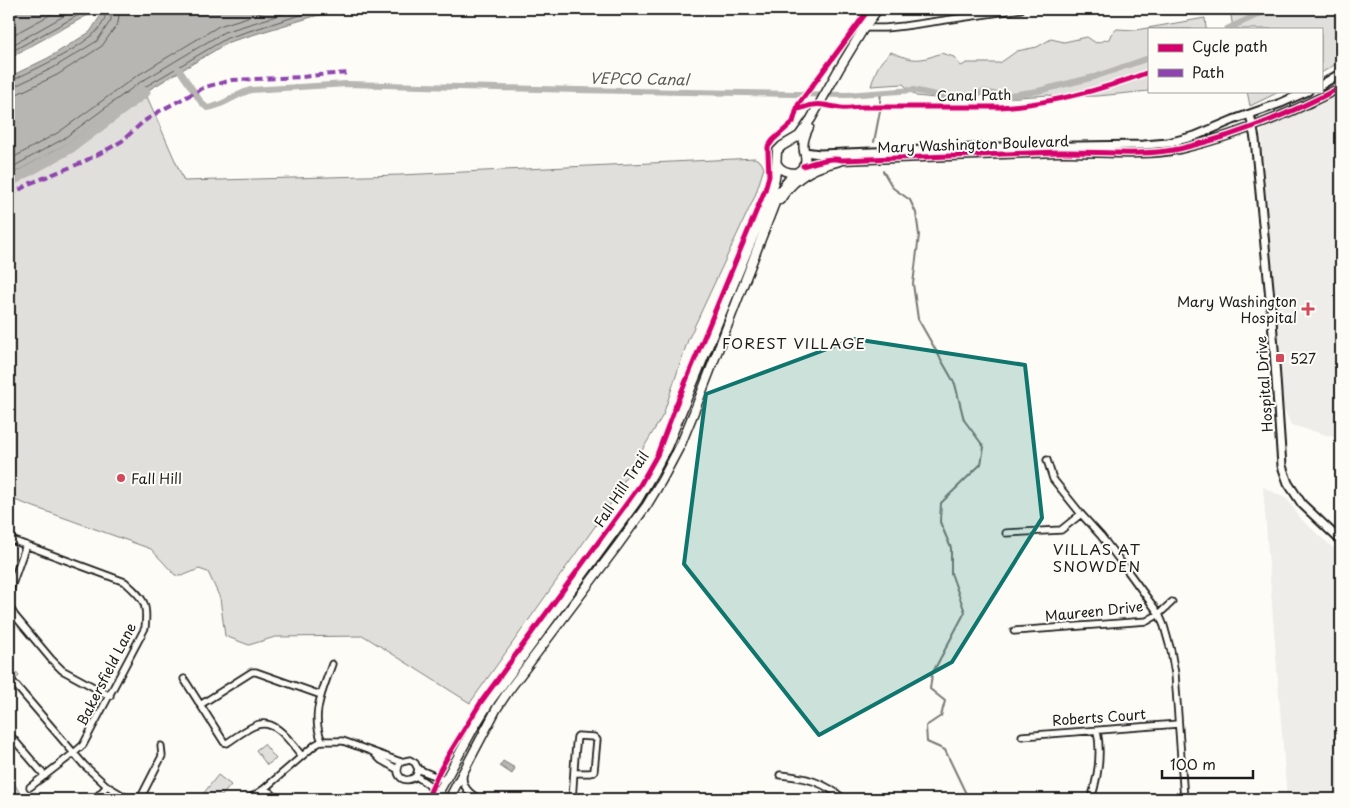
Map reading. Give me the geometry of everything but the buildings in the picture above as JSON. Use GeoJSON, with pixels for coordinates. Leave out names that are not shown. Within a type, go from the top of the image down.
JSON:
{"type":"FeatureCollection","features":[{"type":"Feature","properties":{"kind":"main road"},"geometry":{"type":"LineString","coordinates":[[436,798],[473,729],[491,700],[637,501],[656,468],[678,420],[772,188],[777,164],[777,151],[798,136],[813,117],[864,28],[878,9]]}},
{"type":"Feature","properties":{"kind":"main road"},"geometry":{"type":"LineString","coordinates":[[759,245],[783,186],[804,166],[806,160],[804,143],[813,117]]}},
{"type":"Feature","properties":{"kind":"main road"},"geometry":{"type":"LineString","coordinates":[[787,143],[796,144],[804,151]]}},
{"type":"Feature","properties":{"kind":"main road"},"geometry":{"type":"LineString","coordinates":[[451,797],[497,708],[621,540],[662,480],[681,444],[743,282],[781,198],[800,177],[812,170],[842,160]]}},
{"type":"Feature","properties":{"kind":"main road"},"geometry":{"type":"LineString","coordinates":[[777,164],[786,172],[795,173]]}},
{"type":"Feature","properties":{"kind":"main road"},"geometry":{"type":"LineString","coordinates":[[446,782],[451,797]]}},
{"type":"Feature","properties":{"kind":"street"},"geometry":{"type":"LineString","coordinates":[[864,28],[904,26],[1021,9]]}},
{"type":"Feature","properties":{"kind":"street"},"geometry":{"type":"LineString","coordinates":[[1322,84],[1341,73]]}},
{"type":"Feature","properties":{"kind":"street","name":"Mary Washington Boulevard"},"geometry":{"type":"LineString","coordinates":[[804,166],[819,161],[837,159],[1060,152],[1149,153],[1179,149],[1253,127],[1297,109],[1341,87]]}},
{"type":"Feature","properties":{"kind":"street","name":"Mary Washington Boulevard"},"geometry":{"type":"LineString","coordinates":[[804,151],[820,154],[1168,143],[1195,136],[1306,92]]}},
{"type":"Feature","properties":{"kind":"street","name":"Hospital Drive"},"geometry":{"type":"LineString","coordinates":[[1250,114],[1253,127],[1272,320],[1282,466],[1288,483],[1302,504],[1341,541]]}},
{"type":"Feature","properties":{"kind":"street"},"geometry":{"type":"LineString","coordinates":[[1047,460],[1054,479],[1124,566],[1159,614],[1164,626],[1175,674],[1184,799]]}},
{"type":"Feature","properties":{"kind":"street"},"geometry":{"type":"LineString","coordinates":[[1006,533],[1060,530],[1081,514]]}},
{"type":"Feature","properties":{"kind":"street","name":"Bakersfield Lane"},"geometry":{"type":"LineString","coordinates":[[9,538],[126,582],[137,593],[147,613],[145,628],[85,743],[74,754],[30,787]]}},
{"type":"Feature","properties":{"kind":"street"},"geometry":{"type":"LineString","coordinates":[[26,545],[9,593],[9,606],[15,616],[62,670],[110,696]]}},
{"type":"Feature","properties":{"kind":"street","name":"Maureen Drive"},"geometry":{"type":"LineString","coordinates":[[1014,631],[1146,621],[1159,614],[1172,602]]}},
{"type":"Feature","properties":{"kind":"street"},"geometry":{"type":"LineString","coordinates":[[322,741],[316,719],[317,711],[332,664]]}},
{"type":"Feature","properties":{"kind":"street"},"geometry":{"type":"LineString","coordinates":[[200,705],[252,672],[321,695]]}},
{"type":"Feature","properties":{"kind":"street"},"geometry":{"type":"LineString","coordinates":[[184,679],[224,742],[227,743],[254,726],[260,724],[270,725],[281,732],[302,756]]}},
{"type":"Feature","properties":{"kind":"street"},"geometry":{"type":"LineString","coordinates":[[13,682],[94,775],[107,786],[129,799]]}},
{"type":"Feature","properties":{"kind":"street","name":"Roberts Court"},"geometry":{"type":"LineString","coordinates":[[1022,736],[1178,724]]}},
{"type":"Feature","properties":{"kind":"street"},"geometry":{"type":"LineString","coordinates":[[1090,799],[1098,767],[1099,745],[1097,731]]}},
{"type":"Feature","properties":{"kind":"street"},"geometry":{"type":"LineString","coordinates":[[9,734],[45,776]]}},
{"type":"Feature","properties":{"kind":"street"},"geometry":{"type":"LineString","coordinates":[[572,799],[574,773],[577,737],[594,737],[597,740],[594,771],[590,773],[574,773]]}},
{"type":"Feature","properties":{"kind":"street"},"geometry":{"type":"LineString","coordinates":[[249,799],[264,789],[322,741],[343,741],[401,762],[413,761],[418,769],[446,782]]}},
{"type":"Feature","properties":{"kind":"street"},"geometry":{"type":"LineString","coordinates":[[140,799],[162,756],[162,746]]}},
{"type":"Feature","properties":{"kind":"street"},"geometry":{"type":"LineString","coordinates":[[373,752],[381,760],[397,769],[399,775],[404,779],[410,780],[416,776],[418,769]]}},
{"type":"Feature","properties":{"kind":"street"},"geometry":{"type":"LineString","coordinates":[[397,769],[401,762]]}},
{"type":"Feature","properties":{"kind":"street"},"geometry":{"type":"LineString","coordinates":[[462,775],[463,783],[469,793],[479,799]]}},
{"type":"Feature","properties":{"kind":"street"},"geometry":{"type":"LineString","coordinates":[[780,775],[800,777],[819,783],[844,799]]}},
{"type":"Feature","properties":{"kind":"street"},"geometry":{"type":"LineString","coordinates":[[416,776],[429,785],[436,798]]}},
{"type":"Feature","properties":{"kind":"street"},"geometry":{"type":"LineString","coordinates":[[98,798],[107,786]]}},
{"type":"Feature","properties":{"kind":"street"},"geometry":{"type":"LineString","coordinates":[[264,789],[276,799]]}},
{"type":"Feature","properties":{"kind":"street"},"geometry":{"type":"LineString","coordinates":[[451,797],[460,799]]}},
{"type":"Feature","properties":{"kind":"highlighted area"},"geometry":{"type":"Polygon","coordinates":[[[854,339],[1025,365],[1042,518],[952,662],[819,735],[684,564],[706,394],[854,339]]]}},
{"type":"Feature","properties":{"kind":"shaded area"},"geometry":{"type":"Polygon","coordinates":[[[1230,9],[1341,9],[1341,61],[1322,72],[1322,28],[1233,28],[1230,9]]]}},
{"type":"Feature","properties":{"kind":"shaded area"},"geometry":{"type":"Polygon","coordinates":[[[1205,18],[1206,28],[1148,28],[1148,91],[1098,96],[1055,97],[1049,95],[1005,98],[983,95],[954,100],[916,96],[903,84],[871,86],[878,67],[891,52],[910,59],[927,58],[941,53],[954,57],[961,66],[967,63],[1000,63],[1017,51],[1037,47],[1051,39],[1064,42],[1087,37],[1096,43],[1109,39],[1111,34],[1117,29],[1136,30],[1205,18]]]}},
{"type":"Feature","properties":{"kind":"shaded area","name":"Mary Washington Hospital"},"geometry":{"type":"Polygon","coordinates":[[[1341,90],[1341,439],[1291,425],[1284,409],[1280,389],[1261,133],[1269,124],[1341,90]]]}},
{"type":"Feature","properties":{"kind":"shaded area"},"geometry":{"type":"Polygon","coordinates":[[[145,92],[184,181],[401,175],[755,158],[761,162],[764,168],[755,196],[688,340],[663,415],[608,508],[470,703],[364,636],[275,637],[249,645],[225,636],[220,598],[208,572],[199,569],[182,576],[175,575],[151,549],[9,498],[9,182],[70,148],[145,92]]]}},
{"type":"Feature","properties":{"kind":"shaded area"},"geometry":{"type":"Polygon","coordinates":[[[1247,92],[1279,92],[1250,106],[1247,92]]]}},
{"type":"Feature","properties":{"kind":"shaded area"},"geometry":{"type":"Polygon","coordinates":[[[1263,487],[1287,499],[1302,520],[1341,555],[1341,799],[1287,799],[1263,487]]]}},
{"type":"Feature","properties":{"kind":"shaded area"},"geometry":{"type":"Polygon","coordinates":[[[9,664],[19,676],[9,685],[9,664]]]}},
{"type":"Feature","properties":{"kind":"shaded area"},"geometry":{"type":"Polygon","coordinates":[[[264,744],[276,759],[267,765],[256,750],[264,744]]]}},
{"type":"Feature","properties":{"kind":"shaded area"},"geometry":{"type":"Polygon","coordinates":[[[9,774],[23,799],[9,799],[9,774]]]}},
{"type":"Feature","properties":{"kind":"shaded area"},"geometry":{"type":"Polygon","coordinates":[[[218,775],[231,785],[219,799],[199,799],[218,775]]]}},
{"type":"Feature","properties":{"kind":"water"},"geometry":{"type":"Polygon","coordinates":[[[9,9],[355,9],[315,16],[229,42],[145,92],[70,148],[9,182],[9,77],[48,58],[90,32],[101,15],[86,16],[18,53],[9,61],[9,9]]]}},
{"type":"Feature","properties":{"kind":"water"},"geometry":{"type":"Polygon","coordinates":[[[503,761],[515,768],[512,774],[500,766],[503,761]]]}},
{"type":"Feature","properties":{"kind":"waterway","name":"VEPCO Canal"},"geometry":{"type":"LineString","coordinates":[[1229,28],[1270,9]]}},
{"type":"Feature","properties":{"kind":"waterway","name":"VEPCO Canal"},"geometry":{"type":"LineString","coordinates":[[176,65],[207,108],[219,105],[251,90],[347,84],[847,95],[913,90],[945,97],[985,92],[1003,96],[1038,91],[1094,77],[1148,58]]}},
{"type":"Feature","properties":{"kind":"waterway"},"geometry":{"type":"LineString","coordinates":[[9,182],[70,148],[145,92]]}},
{"type":"Feature","properties":{"kind":"waterway"},"geometry":{"type":"LineString","coordinates":[[880,102],[881,92]]}},
{"type":"Feature","properties":{"kind":"waterway"},"geometry":{"type":"LineString","coordinates":[[874,142],[880,111]]}},
{"type":"Feature","properties":{"kind":"waterway"},"geometry":{"type":"LineString","coordinates":[[883,171],[893,188],[910,200],[916,213],[919,235],[913,284],[918,319],[955,384],[964,420],[984,447],[981,464],[941,503],[940,522],[951,548],[951,573],[965,612],[932,674],[930,689],[945,701],[941,716],[926,726],[927,742],[945,750],[967,799]]}},
{"type":"Feature","properties":{"kind":"marked path"},"geometry":{"type":"LineString","coordinates":[[9,196],[31,183],[81,163],[110,148],[122,141],[143,122],[158,112],[205,87],[232,80],[349,73]]}},
{"type":"Feature","properties":{"kind":"cycle path","name":"Fall Hill Trail"},"geometry":{"type":"LineString","coordinates":[[427,799],[449,754],[481,702],[640,485],[657,455],[765,190],[769,176],[768,147],[793,122],[798,105],[869,9]]}},
{"type":"Feature","properties":{"kind":"cycle path","name":"Canal Path"},"geometry":{"type":"LineString","coordinates":[[797,109],[817,105],[837,108],[1000,107],[1038,103],[1076,95],[1113,85],[1148,72]]}},
{"type":"Feature","properties":{"kind":"cycle path"},"geometry":{"type":"LineString","coordinates":[[803,166],[832,159],[1058,152],[1149,153],[1179,149],[1242,131],[1282,115],[1341,87]]}},
{"type":"Feature","properties":{"kind":"place","name":"Mary Washington Hospital"},"geometry":{"type":"Point","coordinates":[1308,309]}},
{"type":"Feature","properties":{"kind":"place","name":"527"},"geometry":{"type":"Point","coordinates":[1280,358]}},
{"type":"Feature","properties":{"kind":"place","name":"Fall Hill"},"geometry":{"type":"Point","coordinates":[121,478]}},
{"type":"Feature","properties":{"kind":"district","name":"FOREST VILLAGE"},"geometry":{"type":"Point","coordinates":[794,342]}},
{"type":"Feature","properties":{"kind":"district","name":"VILLAS AT SNOWDEN"},"geometry":{"type":"Point","coordinates":[1097,556]}}]}
